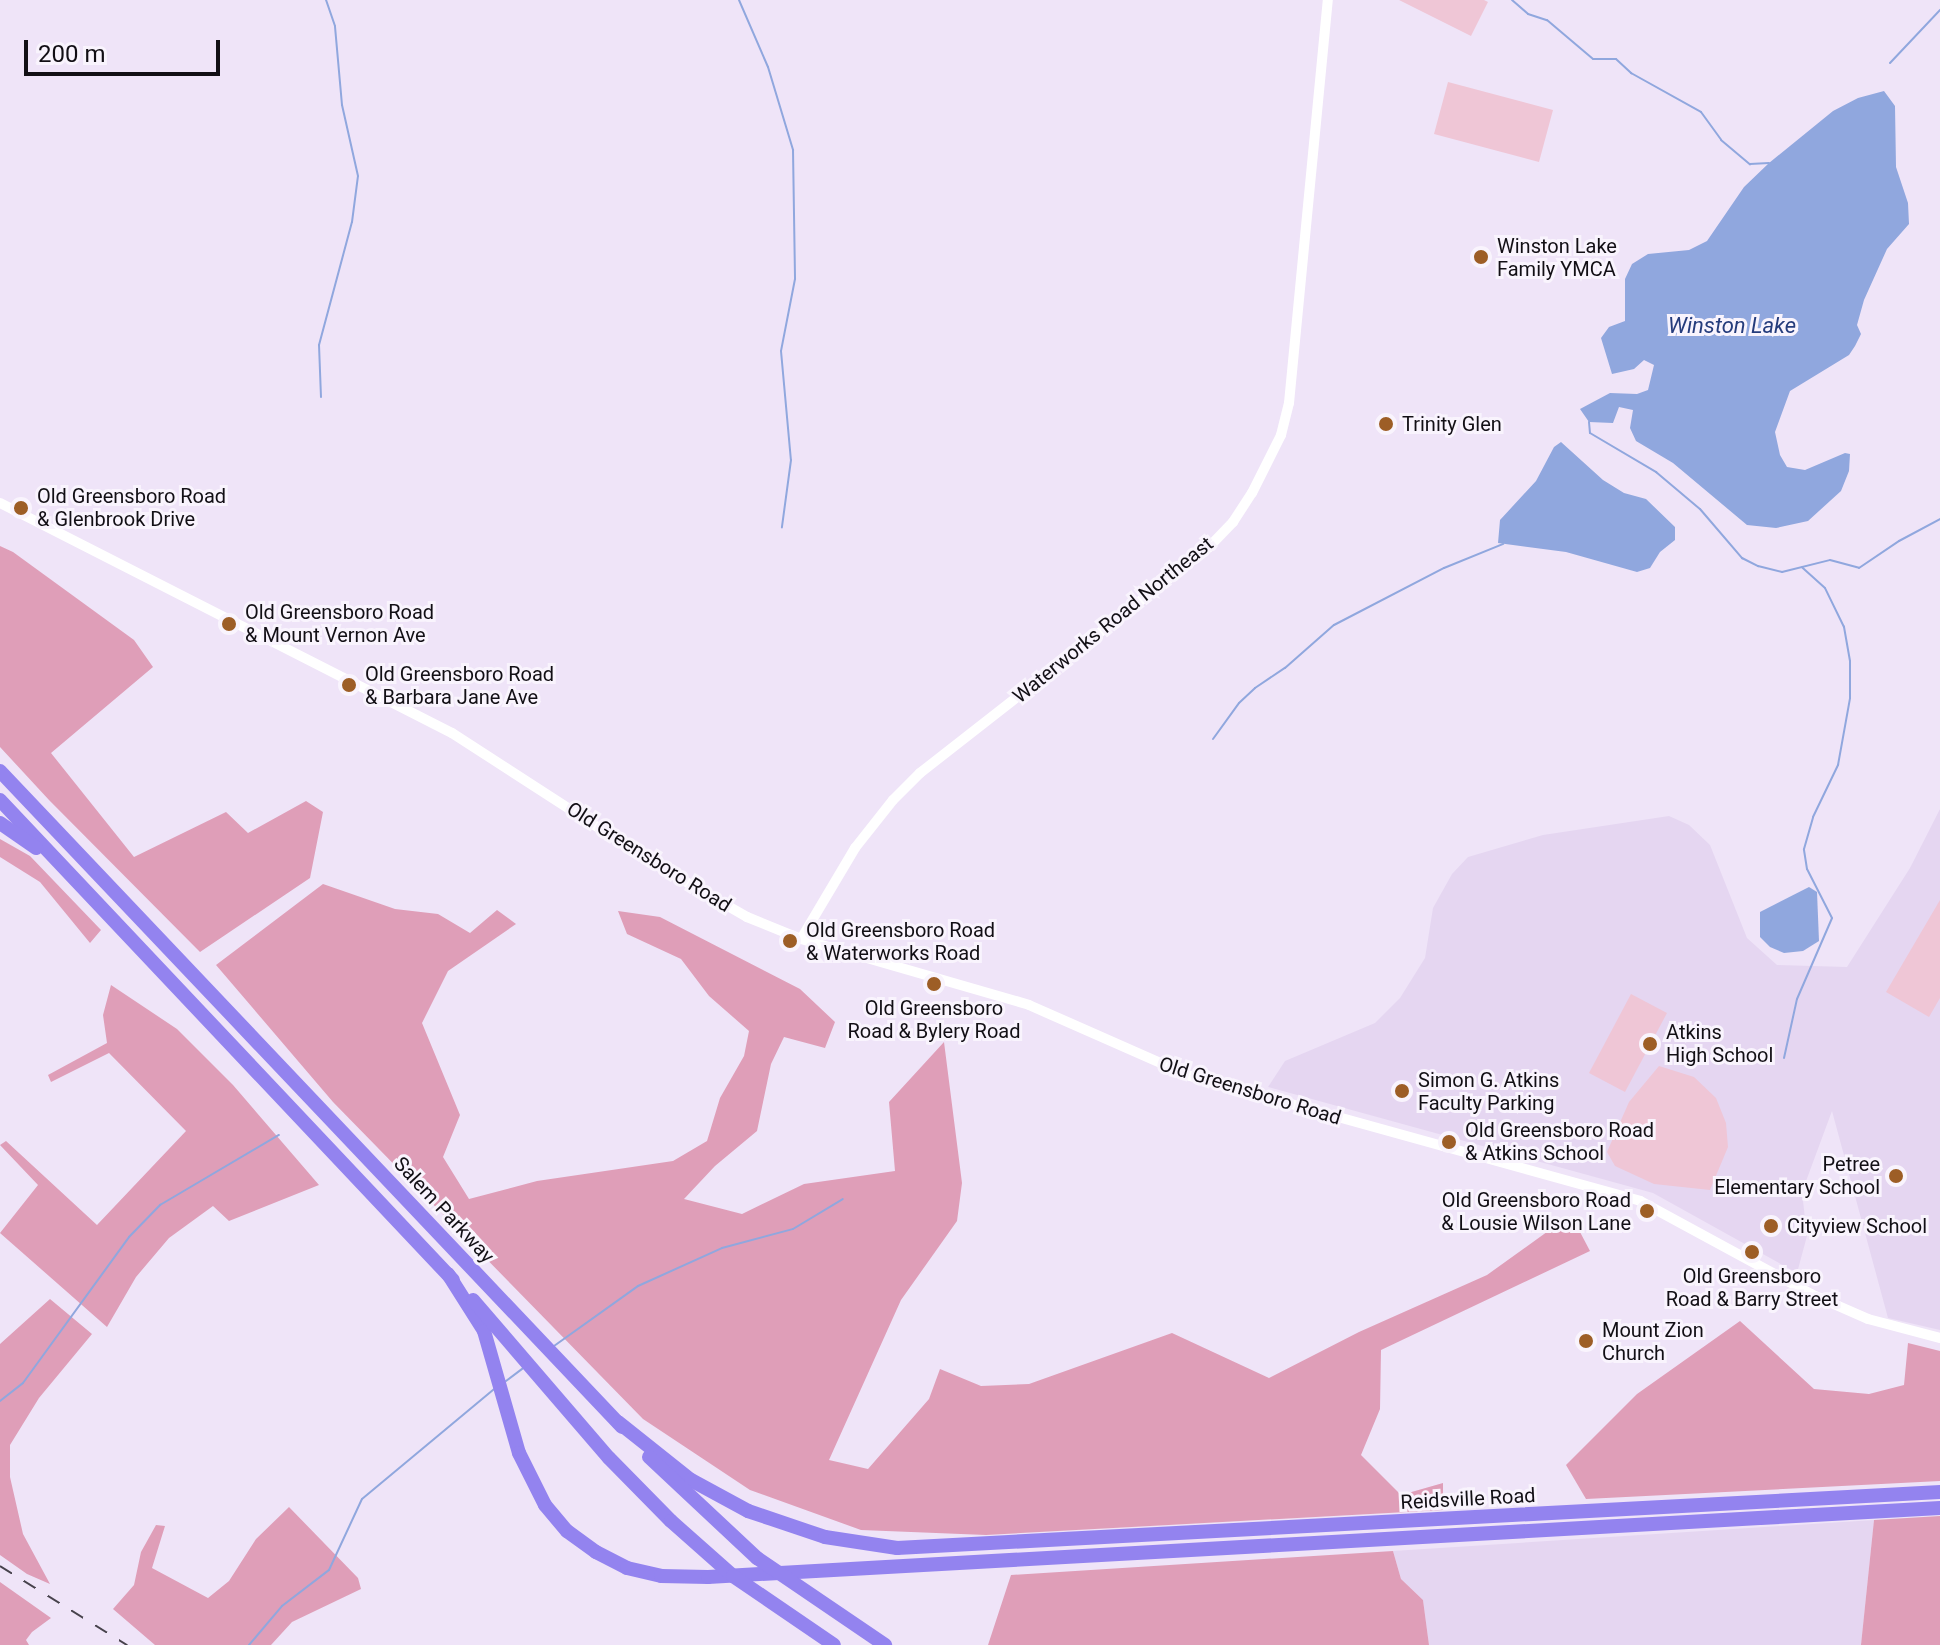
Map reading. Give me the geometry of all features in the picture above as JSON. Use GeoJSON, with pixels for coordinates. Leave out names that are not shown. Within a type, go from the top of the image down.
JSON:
{"type":"FeatureCollection","features":[{"type":"Feature","properties":{"kind":"highway","name":"Salem Parkway"},"geometry":{"type":"LineString","coordinates":[[0,771],[691,1500],[757,1558],[797,1588],[885,1645]]}},
{"type":"Feature","properties":{"kind":"highway","name":"Salem Parkway"},"geometry":{"type":"LineString","coordinates":[[0,800],[510,1339],[629,1480],[714,1560],[834,1645]]}},
{"type":"Feature","properties":{"kind":"highway"},"geometry":{"type":"LineString","coordinates":[[0,823],[70,876]]}},
{"type":"Feature","properties":{"kind":"highway","name":"Reidsville Road"},"geometry":{"type":"LineString","coordinates":[[448,1274],[475,1313],[489,1343],[516,1441],[533,1485],[559,1523],[606,1558],[638,1572],[691,1578],[1940,1508]]}},
{"type":"Feature","properties":{"kind":"highway","name":"Reidsville Road"},"geometry":{"type":"LineString","coordinates":[[618,1422],[672,1467],[710,1492],[806,1533],[897,1548],[998,1545],[1940,1492]]}},
{"type":"Feature","properties":{"kind":"street","name":"Waterworks Road Northeast"},"geometry":{"type":"LineString","coordinates":[[801,939],[855,848],[893,800],[920,773],[1209,547],[1233,522],[1252,493],[1281,435],[1289,403],[1328,0]]}},
{"type":"Feature","properties":{"kind":"street","name":"Old Greensboro Road"},"geometry":{"type":"LineString","coordinates":[[0,503],[452,733],[698,890],[801,939],[1029,1005],[1190,1076],[1523,1166],[1640,1201],[1811,1294],[1868,1319],[1940,1338]]}},
{"type":"Feature","properties":{"kind":"shaded area"},"geometry":{"type":"Polygon","coordinates":[[[1399,0],[1484,0],[1488,2],[1471,36],[1399,0]]]}},
{"type":"Feature","properties":{"kind":"shaded area"},"geometry":{"type":"Polygon","coordinates":[[[1448,82],[1553,110],[1539,162],[1434,134],[1448,82]]]}},
{"type":"Feature","properties":{"kind":"shaded area"},"geometry":{"type":"Polygon","coordinates":[[[0,546],[13,552],[134,640],[153,667],[51,753],[134,857],[226,812],[248,833],[306,801],[323,812],[310,878],[200,952],[49,800],[0,747],[0,546]]]}},
{"type":"Feature","properties":{"kind":"shaded area"},"geometry":{"type":"Polygon","coordinates":[[[1940,809],[1940,1330],[1888,1318],[1832,1111],[1802,1192],[1807,1236],[1797,1273],[1653,1193],[1268,1087],[1285,1061],[1375,1023],[1400,998],[1425,958],[1433,908],[1452,874],[1468,857],[1543,835],[1669,816],[1689,825],[1710,845],[1747,938],[1777,965],[1847,967],[1910,868],[1940,809]]]}},
{"type":"Feature","properties":{"kind":"shaded area"},"geometry":{"type":"Polygon","coordinates":[[[0,839],[30,856],[101,930],[90,943],[40,882],[0,857],[0,839]]]}},
{"type":"Feature","properties":{"kind":"shaded area"},"geometry":{"type":"Polygon","coordinates":[[[323,884],[395,909],[438,914],[470,933],[497,910],[516,924],[448,971],[422,1023],[460,1115],[443,1157],[469,1199],[537,1181],[673,1161],[707,1141],[720,1098],[744,1056],[749,1031],[709,996],[681,959],[627,934],[618,911],[660,917],[800,989],[835,1022],[825,1048],[784,1037],[771,1064],[757,1131],[715,1166],[684,1199],[742,1214],[804,1184],[895,1171],[889,1102],[944,1042],[962,1183],[957,1221],[901,1300],[829,1460],[868,1469],[929,1399],[940,1369],[981,1386],[1029,1384],[1172,1333],[1269,1378],[1359,1332],[1487,1275],[1551,1229],[1580,1232],[1590,1251],[1381,1350],[1380,1409],[1361,1455],[1401,1495],[1443,1483],[1443,1510],[986,1535],[861,1530],[750,1490],[643,1419],[333,1102],[216,965],[323,884]]]}},
{"type":"Feature","properties":{"kind":"shaded area"},"geometry":{"type":"Polygon","coordinates":[[[1940,900],[1940,998],[1929,1017],[1886,992],[1940,900]]]}},
{"type":"Feature","properties":{"kind":"shaded area"},"geometry":{"type":"Polygon","coordinates":[[[111,985],[177,1029],[233,1085],[319,1185],[229,1221],[213,1206],[169,1238],[136,1277],[107,1327],[0,1233],[38,1185],[0,1145],[6,1141],[97,1225],[186,1131],[109,1053],[51,1082],[48,1075],[107,1043],[103,1015],[111,985]]]}},
{"type":"Feature","properties":{"kind":"shaded area"},"geometry":{"type":"Polygon","coordinates":[[[1631,994],[1667,1013],[1625,1092],[1589,1073],[1631,994]]]}},
{"type":"Feature","properties":{"kind":"shaded area"},"geometry":{"type":"Polygon","coordinates":[[[1659,1066],[1694,1077],[1716,1098],[1726,1123],[1728,1147],[1710,1190],[1654,1184],[1615,1166],[1607,1152],[1629,1102],[1659,1066]]]}},
{"type":"Feature","properties":{"kind":"shaded area"},"geometry":{"type":"Polygon","coordinates":[[[50,1299],[92,1334],[39,1398],[10,1445],[10,1477],[23,1534],[50,1584],[27,1574],[0,1555],[0,1344],[50,1299]]]}},
{"type":"Feature","properties":{"kind":"shaded area"},"geometry":{"type":"Polygon","coordinates":[[[1740,1321],[1814,1389],[1869,1394],[1904,1385],[1908,1343],[1940,1351],[1940,1481],[1586,1499],[1566,1465],[1637,1394],[1740,1321]]]}},
{"type":"Feature","properties":{"kind":"shaded area"},"geometry":{"type":"Polygon","coordinates":[[[289,1507],[358,1578],[361,1589],[292,1622],[271,1645],[155,1645],[113,1609],[134,1585],[141,1552],[156,1525],[165,1526],[152,1568],[208,1598],[229,1581],[256,1539],[289,1507]]]}},
{"type":"Feature","properties":{"kind":"shaded area"},"geometry":{"type":"Polygon","coordinates":[[[1940,1516],[1940,1645],[1861,1645],[1874,1520],[1940,1516]]]}},
{"type":"Feature","properties":{"kind":"shaded area"},"geometry":{"type":"Polygon","coordinates":[[[1874,1520],[1861,1645],[1429,1645],[1423,1600],[1401,1579],[1393,1551],[1874,1520]]]}},
{"type":"Feature","properties":{"kind":"shaded area"},"geometry":{"type":"Polygon","coordinates":[[[1393,1551],[1401,1579],[1423,1600],[1429,1645],[988,1645],[1011,1575],[1393,1551]]]}},
{"type":"Feature","properties":{"kind":"shaded area"},"geometry":{"type":"Polygon","coordinates":[[[0,1582],[51,1618],[32,1632],[26,1640],[29,1645],[0,1645],[0,1582]]]}},
{"type":"Feature","properties":{"kind":"water","name":"Winston Lake"},"geometry":{"type":"Polygon","coordinates":[[[1884,91],[1895,106],[1896,167],[1908,203],[1909,224],[1887,249],[1864,300],[1857,325],[1861,334],[1855,346],[1849,355],[1790,391],[1775,432],[1780,455],[1787,467],[1805,470],[1845,453],[1850,454],[1849,471],[1841,491],[1808,521],[1776,528],[1747,525],[1673,463],[1636,441],[1630,428],[1633,410],[1619,407],[1613,423],[1589,422],[1580,409],[1610,393],[1637,394],[1648,390],[1654,365],[1644,360],[1634,369],[1612,374],[1601,338],[1609,327],[1625,321],[1625,279],[1632,264],[1648,254],[1689,250],[1707,241],[1744,187],[1769,163],[1833,111],[1858,98],[1884,91]]]}},
{"type":"Feature","properties":{"kind":"water"},"geometry":{"type":"Polygon","coordinates":[[[1561,442],[1603,480],[1624,493],[1646,499],[1675,527],[1675,540],[1660,552],[1650,568],[1637,572],[1566,552],[1498,543],[1500,520],[1536,481],[1554,447],[1561,442]]]}},
{"type":"Feature","properties":{"kind":"water"},"geometry":{"type":"Polygon","coordinates":[[[1809,887],[1817,892],[1819,941],[1803,951],[1784,953],[1770,947],[1760,937],[1760,912],[1809,887]]]}},
{"type":"Feature","properties":{"kind":"waterway"},"geometry":{"type":"LineString","coordinates":[[321,397],[319,345],[352,222],[358,176],[342,105],[335,26],[326,0]]}},
{"type":"Feature","properties":{"kind":"waterway"},"geometry":{"type":"LineString","coordinates":[[739,0],[768,67],[793,150],[795,279],[781,351],[791,460],[782,527]]}},
{"type":"Feature","properties":{"kind":"waterway"},"geometry":{"type":"LineString","coordinates":[[1512,0],[1528,14],[1547,20],[1593,59],[1616,59],[1631,73],[1701,112],[1721,140],[1750,164],[1769,163]]}},
{"type":"Feature","properties":{"kind":"waterway"},"geometry":{"type":"LineString","coordinates":[[1890,63],[1940,10]]}},
{"type":"Feature","properties":{"kind":"waterway"},"geometry":{"type":"LineString","coordinates":[[1589,422],[1590,433],[1656,472],[1700,509],[1742,558],[1758,566],[1782,572],[1830,560],[1859,568],[1940,519]]}},
{"type":"Feature","properties":{"kind":"waterway"},"geometry":{"type":"LineString","coordinates":[[1213,739],[1239,703],[1334,625],[1444,568],[1503,544]]}},
{"type":"Feature","properties":{"kind":"waterway"},"geometry":{"type":"LineString","coordinates":[[1784,1058],[1797,999],[1832,918],[1807,869],[1804,849],[1813,817],[1838,765],[1850,698],[1850,661],[1844,627],[1825,588],[1802,567]]}},
{"type":"Feature","properties":{"kind":"waterway"},"geometry":{"type":"LineString","coordinates":[[0,1401],[23,1383],[129,1237],[160,1205],[279,1135]]}},
{"type":"Feature","properties":{"kind":"waterway"},"geometry":{"type":"LineString","coordinates":[[554,1346],[638,1286],[722,1248],[793,1229],[843,1199]]}},
{"type":"Feature","properties":{"kind":"waterway"},"geometry":{"type":"LineString","coordinates":[[506,1381],[523,1368]]}},
{"type":"Feature","properties":{"kind":"waterway"},"geometry":{"type":"LineString","coordinates":[[249,1645],[282,1606],[329,1570],[362,1499],[494,1389]]}},
{"type":"Feature","properties":{"kind":"railway"},"geometry":{"type":"LineString","coordinates":[[0,1566],[127,1645]]}},
{"type":"Feature","properties":{"kind":"place","name":"Winston Lake Family YMCA"},"geometry":{"type":"Point","coordinates":[1481,257]}},
{"type":"Feature","properties":{"kind":"place","name":"Trinity Glen"},"geometry":{"type":"Point","coordinates":[1386,424]}},
{"type":"Feature","properties":{"kind":"place","name":"Old Greensboro Road & Glenbrook Drive"},"geometry":{"type":"Point","coordinates":[21,508]}},
{"type":"Feature","properties":{"kind":"place","name":"Old Greensboro Road & Mount Vernon Ave"},"geometry":{"type":"Point","coordinates":[229,624]}},
{"type":"Feature","properties":{"kind":"place","name":"Old Greensboro Road & Barbara Jane Ave"},"geometry":{"type":"Point","coordinates":[349,685]}},
{"type":"Feature","properties":{"kind":"place","name":"Old Greensboro Road & Waterworks Road"},"geometry":{"type":"Point","coordinates":[790,941]}},
{"type":"Feature","properties":{"kind":"place","name":"Old Greensboro Road & Bylery Road"},"geometry":{"type":"Point","coordinates":[934,984]}},
{"type":"Feature","properties":{"kind":"place","name":"Atkins High School"},"geometry":{"type":"Point","coordinates":[1650,1044]}},
{"type":"Feature","properties":{"kind":"place","name":"Simon G. Atkins Faculty Parking"},"geometry":{"type":"Point","coordinates":[1402,1091]}},
{"type":"Feature","properties":{"kind":"place","name":"Old Greensboro Road & Atkins School"},"geometry":{"type":"Point","coordinates":[1449,1142]}},
{"type":"Feature","properties":{"kind":"place","name":"Petree Elementary School"},"geometry":{"type":"Point","coordinates":[1896,1176]}},
{"type":"Feature","properties":{"kind":"place","name":"Old Greensboro Road & Lousie Wilson Lane"},"geometry":{"type":"Point","coordinates":[1647,1211]}},
{"type":"Feature","properties":{"kind":"place","name":"Cityview School"},"geometry":{"type":"Point","coordinates":[1771,1226]}},
{"type":"Feature","properties":{"kind":"place","name":"Old Greensboro Road & Barry Street"},"geometry":{"type":"Point","coordinates":[1752,1252]}},
{"type":"Feature","properties":{"kind":"place","name":"Mount Zion Church"},"geometry":{"type":"Point","coordinates":[1586,1341]}}]}
